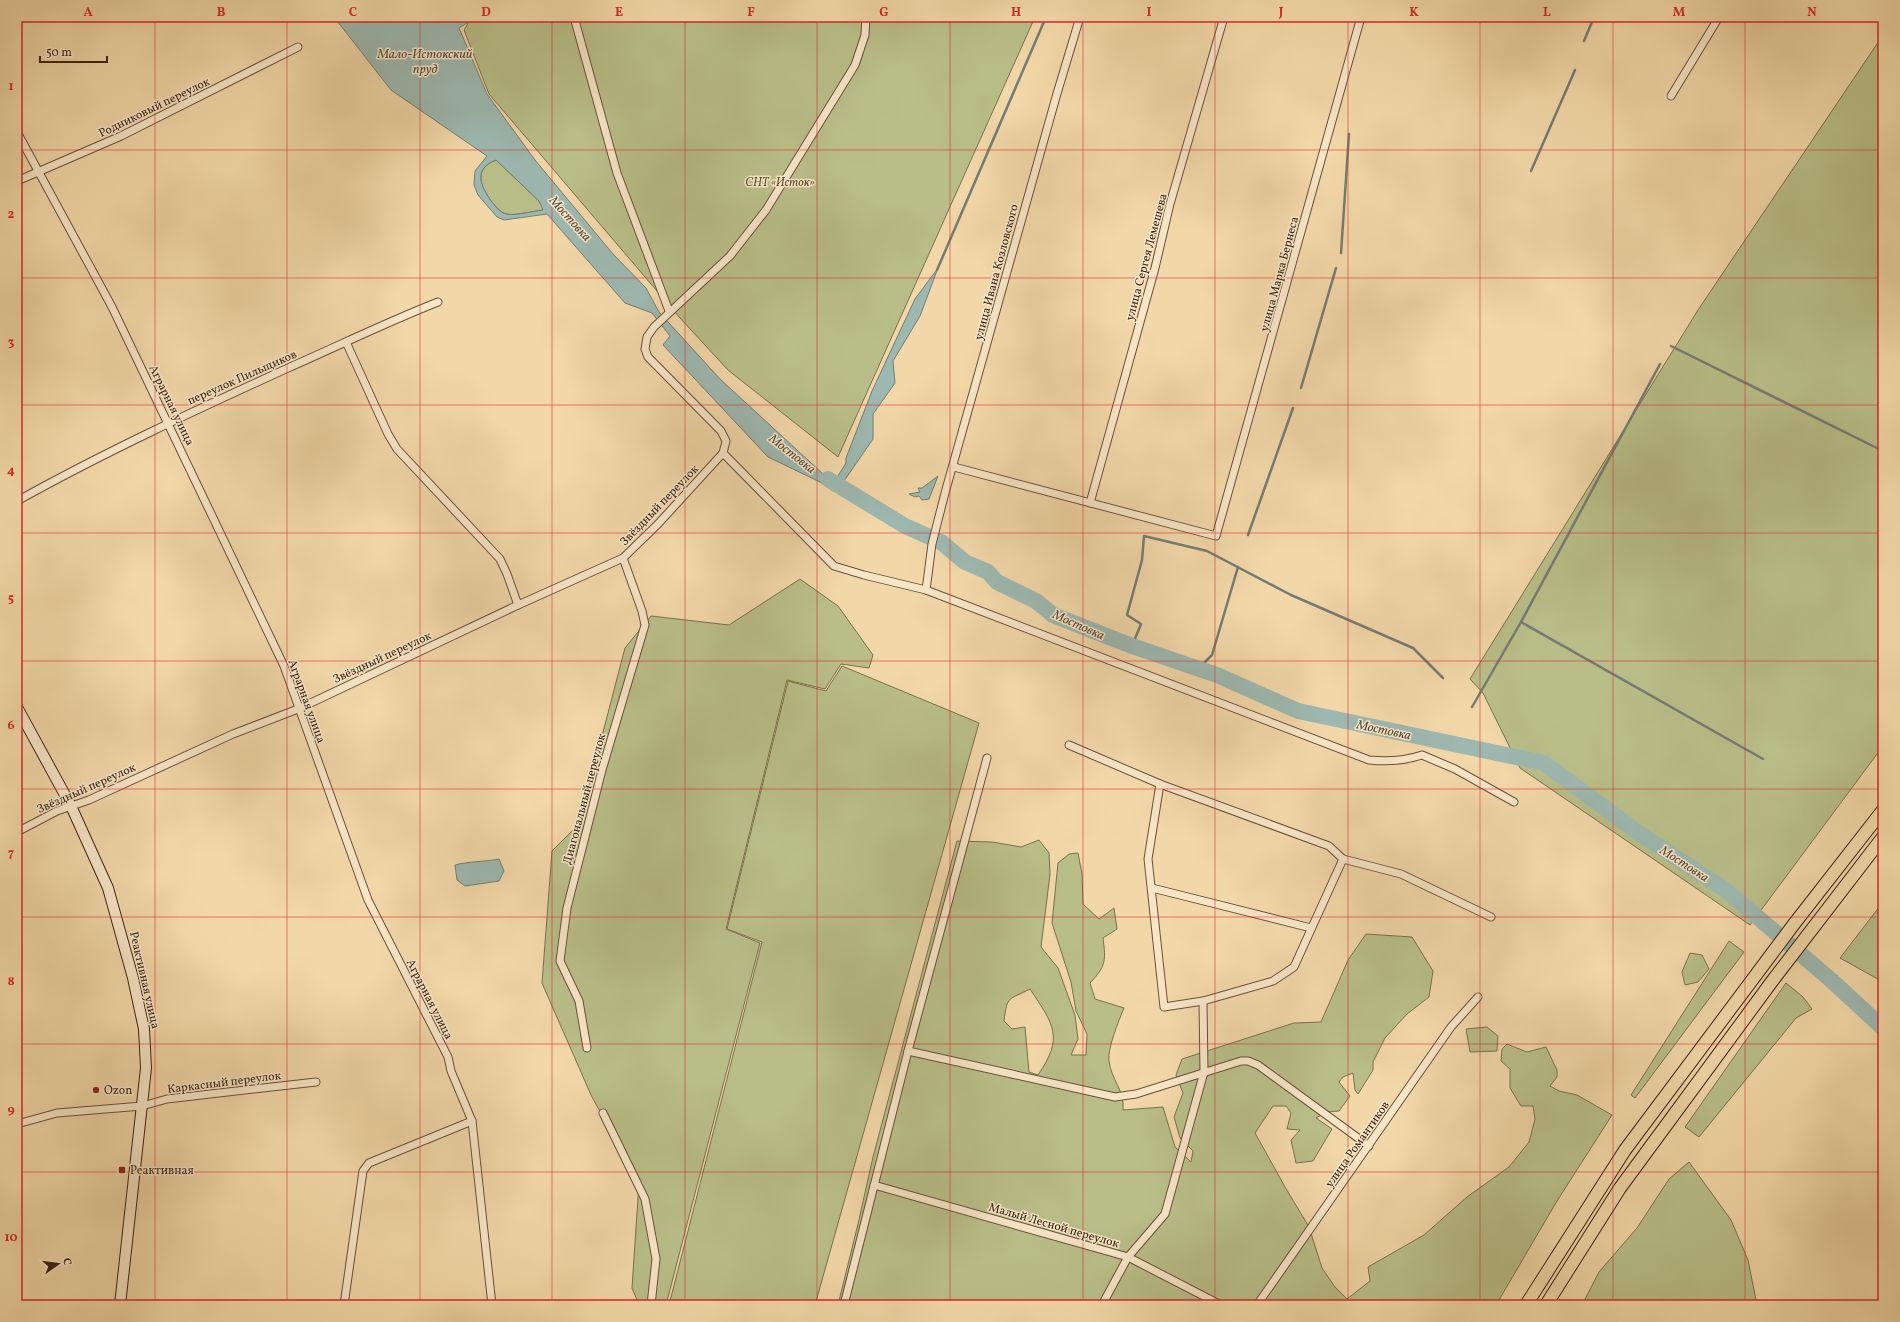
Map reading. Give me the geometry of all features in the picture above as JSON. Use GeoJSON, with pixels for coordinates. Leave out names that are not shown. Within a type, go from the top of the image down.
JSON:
{"type":"FeatureCollection","features":[{"type":"Feature","properties":{"kind":"highway"},"geometry":{"type":"LineString","coordinates":[[1526,1305],[1626,1150],[1794,924],[1883,810]]}},
{"type":"Feature","properties":{"kind":"highway"},"geometry":{"type":"LineString","coordinates":[[1546,1305],[1620,1188],[1773,980],[1883,837]]}},
{"type":"Feature","properties":{"kind":"main road","name":"Реактивная улица"},"geometry":{"type":"LineString","coordinates":[[17,707],[71,806],[108,888],[134,978],[144,1029],[146,1068],[120,1305]]}},
{"type":"Feature","properties":{"kind":"street"},"geometry":{"type":"LineString","coordinates":[[574,17],[617,174],[667,313]]}},
{"type":"Feature","properties":{"kind":"street"},"geometry":{"type":"LineString","coordinates":[[866,17],[865,35],[855,64],[766,210],[730,256],[667,313],[646,337],[645,349],[648,357],[721,431],[726,441],[723,453],[834,566],[864,576],[926,590],[1369,760],[1388,762],[1407,760],[1422,755],[1455,769],[1514,802]]}},
{"type":"Feature","properties":{"kind":"street","name":"улица Ивана Козловского"},"geometry":{"type":"LineString","coordinates":[[926,590],[932,544],[1056,97],[1080,17]]}},
{"type":"Feature","properties":{"kind":"street","name":"улица Сергея Лемешева"},"geometry":{"type":"LineString","coordinates":[[1090,503],[1153,275],[1170,204],[1224,17]]}},
{"type":"Feature","properties":{"kind":"street","name":"улица Марка Бернеса"},"geometry":{"type":"LineString","coordinates":[[1090,503],[1216,536],[1361,17]]}},
{"type":"Feature","properties":{"kind":"street"},"geometry":{"type":"LineString","coordinates":[[1671,96],[1719,17]]}},
{"type":"Feature","properties":{"kind":"street","name":"Родниковый переулок"},"geometry":{"type":"LineString","coordinates":[[17,181],[121,136],[298,48]]}},
{"type":"Feature","properties":{"kind":"street","name":"Аграрная улица"},"geometry":{"type":"LineString","coordinates":[[17,132],[112,307],[169,422],[284,666],[298,709],[368,900],[448,1057],[451,1071],[472,1121],[492,1305]]}},
{"type":"Feature","properties":{"kind":"street","name":"переулок Пильщиков"},"geometry":{"type":"LineString","coordinates":[[17,501],[71,471],[169,422],[346,342],[386,322],[438,302]]}},
{"type":"Feature","properties":{"kind":"street"},"geometry":{"type":"LineString","coordinates":[[346,342],[388,434],[397,449],[500,559],[518,605]]}},
{"type":"Feature","properties":{"kind":"street","name":"Звёздный переулок"},"geometry":{"type":"LineString","coordinates":[[17,832],[57,811],[89,800],[233,734],[298,709],[518,605],[623,558],[658,524],[723,453]]}},
{"type":"Feature","properties":{"kind":"street"},"geometry":{"type":"LineString","coordinates":[[954,467],[1090,503]]}},
{"type":"Feature","properties":{"kind":"street","name":"Диагональный переулок"},"geometry":{"type":"LineString","coordinates":[[587,1048],[578,1001],[560,961],[570,893],[602,770],[645,625],[642,612],[623,558]]}},
{"type":"Feature","properties":{"kind":"street"},"geometry":{"type":"LineString","coordinates":[[1069,745],[1160,784],[1329,846],[1343,859],[1401,874],[1491,917]]}},
{"type":"Feature","properties":{"kind":"street"},"geometry":{"type":"LineString","coordinates":[[844,1305],[908,1051],[986,758]]}},
{"type":"Feature","properties":{"kind":"street"},"geometry":{"type":"LineString","coordinates":[[1160,784],[1148,859],[1164,1007],[1203,1001],[1273,981],[1294,967],[1343,859]]}},
{"type":"Feature","properties":{"kind":"street"},"geometry":{"type":"LineString","coordinates":[[1152,888],[1311,928]]}},
{"type":"Feature","properties":{"kind":"street","name":"улица Романтиков"},"geometry":{"type":"LineString","coordinates":[[1257,1305],[1451,1027],[1478,996]]}},
{"type":"Feature","properties":{"kind":"street"},"geometry":{"type":"LineString","coordinates":[[1102,1305],[1128,1257],[1165,1214],[1204,1072],[1203,1001]]}},
{"type":"Feature","properties":{"kind":"street"},"geometry":{"type":"LineString","coordinates":[[908,1051],[1115,1098],[1136,1094],[1241,1061],[1248,1061],[1258,1066],[1369,1146]]}},
{"type":"Feature","properties":{"kind":"street","name":"Каркасный переулок"},"geometry":{"type":"LineString","coordinates":[[17,1124],[57,1113],[142,1106],[167,1098],[316,1082]]}},
{"type":"Feature","properties":{"kind":"street"},"geometry":{"type":"LineString","coordinates":[[603,1113],[645,1198],[656,1259],[651,1305]]}},
{"type":"Feature","properties":{"kind":"street"},"geometry":{"type":"LineString","coordinates":[[344,1305],[363,1171],[369,1163],[472,1121]]}},
{"type":"Feature","properties":{"kind":"street","name":"Малый Лесной переулок"},"geometry":{"type":"LineString","coordinates":[[874,1185],[1128,1257],[1221,1305]]}},
{"type":"Feature","properties":{"kind":"green space","name":"СНТ «Исток»"},"geometry":{"type":"Polygon","coordinates":[[[472,17],[1035,17],[838,457],[728,370],[680,318],[489,94],[464,30],[472,17]]]}},
{"type":"Feature","properties":{"kind":"green space"},"geometry":{"type":"Polygon","coordinates":[[[1883,35],[1883,746],[1750,925],[1520,768],[1483,693],[1470,679],[1698,310],[1883,35]]]}},
{"type":"Feature","properties":{"kind":"green space"},"geometry":{"type":"Polygon","coordinates":[[[496,160],[539,201],[544,210],[519,214],[506,214],[500,211],[484,190],[481,178],[481,173],[484,168],[496,160]]]}},
{"type":"Feature","properties":{"kind":"green space"},"geometry":{"type":"Polygon","coordinates":[[[800,579],[838,606],[873,655],[869,668],[841,664],[825,689],[787,680],[726,929],[760,943],[666,1305],[639,1305],[632,1288],[639,1183],[591,1095],[542,983],[552,851],[579,824],[625,648],[651,616],[729,625],[800,579]]]}},
{"type":"Feature","properties":{"kind":"green space"},"geometry":{"type":"Polygon","coordinates":[[[842,666],[979,723],[815,1305],[669,1305],[762,942],[727,929],[788,681],[826,691],[842,666]]]}},
{"type":"Feature","properties":{"kind":"green space"},"geometry":{"type":"Polygon","coordinates":[[[1039,840],[1049,853],[1050,874],[1041,947],[1058,968],[1075,1015],[1078,1039],[1071,1055],[1086,1055],[1087,1034],[1076,1011],[1071,982],[1052,923],[1058,863],[1069,854],[1078,853],[1082,874],[1083,904],[1099,919],[1114,908],[1117,929],[1103,938],[1104,963],[1090,983],[1095,999],[1124,1008],[1114,1034],[1109,1056],[1112,1074],[1122,1097],[1123,1110],[1163,1107],[1175,1147],[1191,1162],[1193,1151],[1180,1138],[1174,1117],[1183,1093],[1176,1075],[1182,1059],[1294,1023],[1321,1022],[1348,960],[1366,934],[1412,937],[1433,971],[1429,997],[1407,1014],[1385,1038],[1373,1062],[1373,1070],[1358,1094],[1355,1090],[1353,1073],[1343,1077],[1339,1082],[1350,1096],[1339,1111],[1326,1112],[1316,1118],[1332,1129],[1313,1161],[1296,1163],[1291,1140],[1300,1130],[1287,1129],[1291,1113],[1286,1106],[1273,1106],[1255,1133],[1309,1227],[1322,1268],[1335,1287],[1347,1299],[1370,1281],[1368,1267],[1424,1235],[1467,1197],[1509,1167],[1529,1142],[1535,1119],[1533,1106],[1521,1106],[1510,1088],[1510,1069],[1501,1061],[1502,1049],[1507,1044],[1527,1052],[1546,1047],[1557,1070],[1557,1077],[1550,1086],[1559,1091],[1577,1095],[1612,1115],[1557,1201],[1496,1305],[838,1305],[873,1157],[957,841],[992,842],[1021,847],[1039,840]],[[1030,989],[1010,999],[1006,1007],[1004,1021],[1012,1029],[1025,1027],[1029,1072],[1038,1075],[1051,1051],[1053,1031],[1045,1012],[1030,989]]]}},
{"type":"Feature","properties":{"kind":"green space"},"geometry":{"type":"Polygon","coordinates":[[[1883,902],[1883,982],[1840,958],[1883,902]]]}},
{"type":"Feature","properties":{"kind":"green space"},"geometry":{"type":"Polygon","coordinates":[[[1729,941],[1744,952],[1635,1098],[1631,1095],[1729,941]]]}},
{"type":"Feature","properties":{"kind":"green space"},"geometry":{"type":"Polygon","coordinates":[[[1690,953],[1702,955],[1709,969],[1698,982],[1685,985],[1682,972],[1690,953]]]}},
{"type":"Feature","properties":{"kind":"green space"},"geometry":{"type":"Polygon","coordinates":[[[1786,983],[1803,997],[1812,1009],[1796,1018],[1699,1137],[1685,1127],[1786,983]]]}},
{"type":"Feature","properties":{"kind":"green space"},"geometry":{"type":"Polygon","coordinates":[[[1487,1027],[1498,1036],[1497,1051],[1470,1052],[1466,1029],[1487,1027]]]}},
{"type":"Feature","properties":{"kind":"green space"},"geometry":{"type":"Polygon","coordinates":[[[1689,1162],[1731,1220],[1748,1260],[1757,1305],[1582,1305],[1599,1272],[1637,1228],[1669,1179],[1689,1162]]]}},
{"type":"Feature","properties":{"kind":"water","name":"Мало-Истокский пруд"},"geometry":{"type":"Polygon","coordinates":[[[334,17],[451,17],[453,20],[468,18],[467,23],[459,28],[487,94],[535,160],[613,254],[646,288],[659,312],[720,379],[823,474],[836,479],[846,463],[846,458],[872,391],[915,299],[938,268],[920,316],[893,361],[895,383],[873,414],[873,439],[844,481],[846,489],[833,491],[820,482],[768,457],[663,345],[670,336],[652,313],[625,303],[547,214],[504,220],[497,217],[478,195],[474,185],[475,171],[487,156],[391,90],[334,17]],[[496,160],[484,168],[481,173],[484,190],[501,212],[506,214],[514,214],[543,210],[539,201],[496,160]]]}},
{"type":"Feature","properties":{"kind":"water"},"geometry":{"type":"Polygon","coordinates":[[[938,476],[929,499],[922,500],[919,496],[915,497],[909,494],[920,492],[918,488],[922,488],[938,476]]]}},
{"type":"Feature","properties":{"kind":"water"},"geometry":{"type":"Polygon","coordinates":[[[499,859],[504,871],[499,881],[465,886],[457,880],[455,865],[499,859]]]}},
{"type":"Feature","properties":{"kind":"waterway"},"geometry":{"type":"LineString","coordinates":[[937,270],[1046,17]]}},
{"type":"Feature","properties":{"kind":"waterway"},"geometry":{"type":"LineString","coordinates":[[1584,41],[1594,17]]}},
{"type":"Feature","properties":{"kind":"waterway"},"geometry":{"type":"LineString","coordinates":[[1531,171],[1575,70]]}},
{"type":"Feature","properties":{"kind":"waterway"},"geometry":{"type":"LineString","coordinates":[[1341,253],[1349,134]]}},
{"type":"Feature","properties":{"kind":"waterway"},"geometry":{"type":"LineString","coordinates":[[1301,388],[1336,268]]}},
{"type":"Feature","properties":{"kind":"waterway"},"geometry":{"type":"LineString","coordinates":[[1671,346],[1883,451]]}},
{"type":"Feature","properties":{"kind":"waterway"},"geometry":{"type":"LineString","coordinates":[[1521,622],[1660,364]]}},
{"type":"Feature","properties":{"kind":"waterway"},"geometry":{"type":"LineString","coordinates":[[1248,535],[1293,408]]}},
{"type":"Feature","properties":{"kind":"waterway","name":"Мостовка"},"geometry":{"type":"LineString","coordinates":[[828,479],[905,526],[941,542],[965,562],[988,572],[997,582],[1036,601],[1053,615],[1132,646],[1217,675],[1298,711],[1544,763],[1640,834],[1727,891],[1831,980],[1883,1028]]}},
{"type":"Feature","properties":{"kind":"waterway"},"geometry":{"type":"LineString","coordinates":[[1132,646],[1141,624],[1127,615],[1142,560],[1144,536],[1207,551],[1291,595],[1413,648],[1443,678]]}},
{"type":"Feature","properties":{"kind":"waterway"},"geometry":{"type":"LineString","coordinates":[[1198,669],[1212,655],[1238,567]]}},
{"type":"Feature","properties":{"kind":"waterway"},"geometry":{"type":"LineString","coordinates":[[1472,707],[1521,622],[1763,759]]}},
{"type":"Feature","properties":{"kind":"place","name":"Ozon"},"geometry":{"type":"Point","coordinates":[96,1090]}},
{"type":"Feature","properties":{"kind":"place","name":"Реактивная"},"geometry":{"type":"Point","coordinates":[122,1170]}}]}
